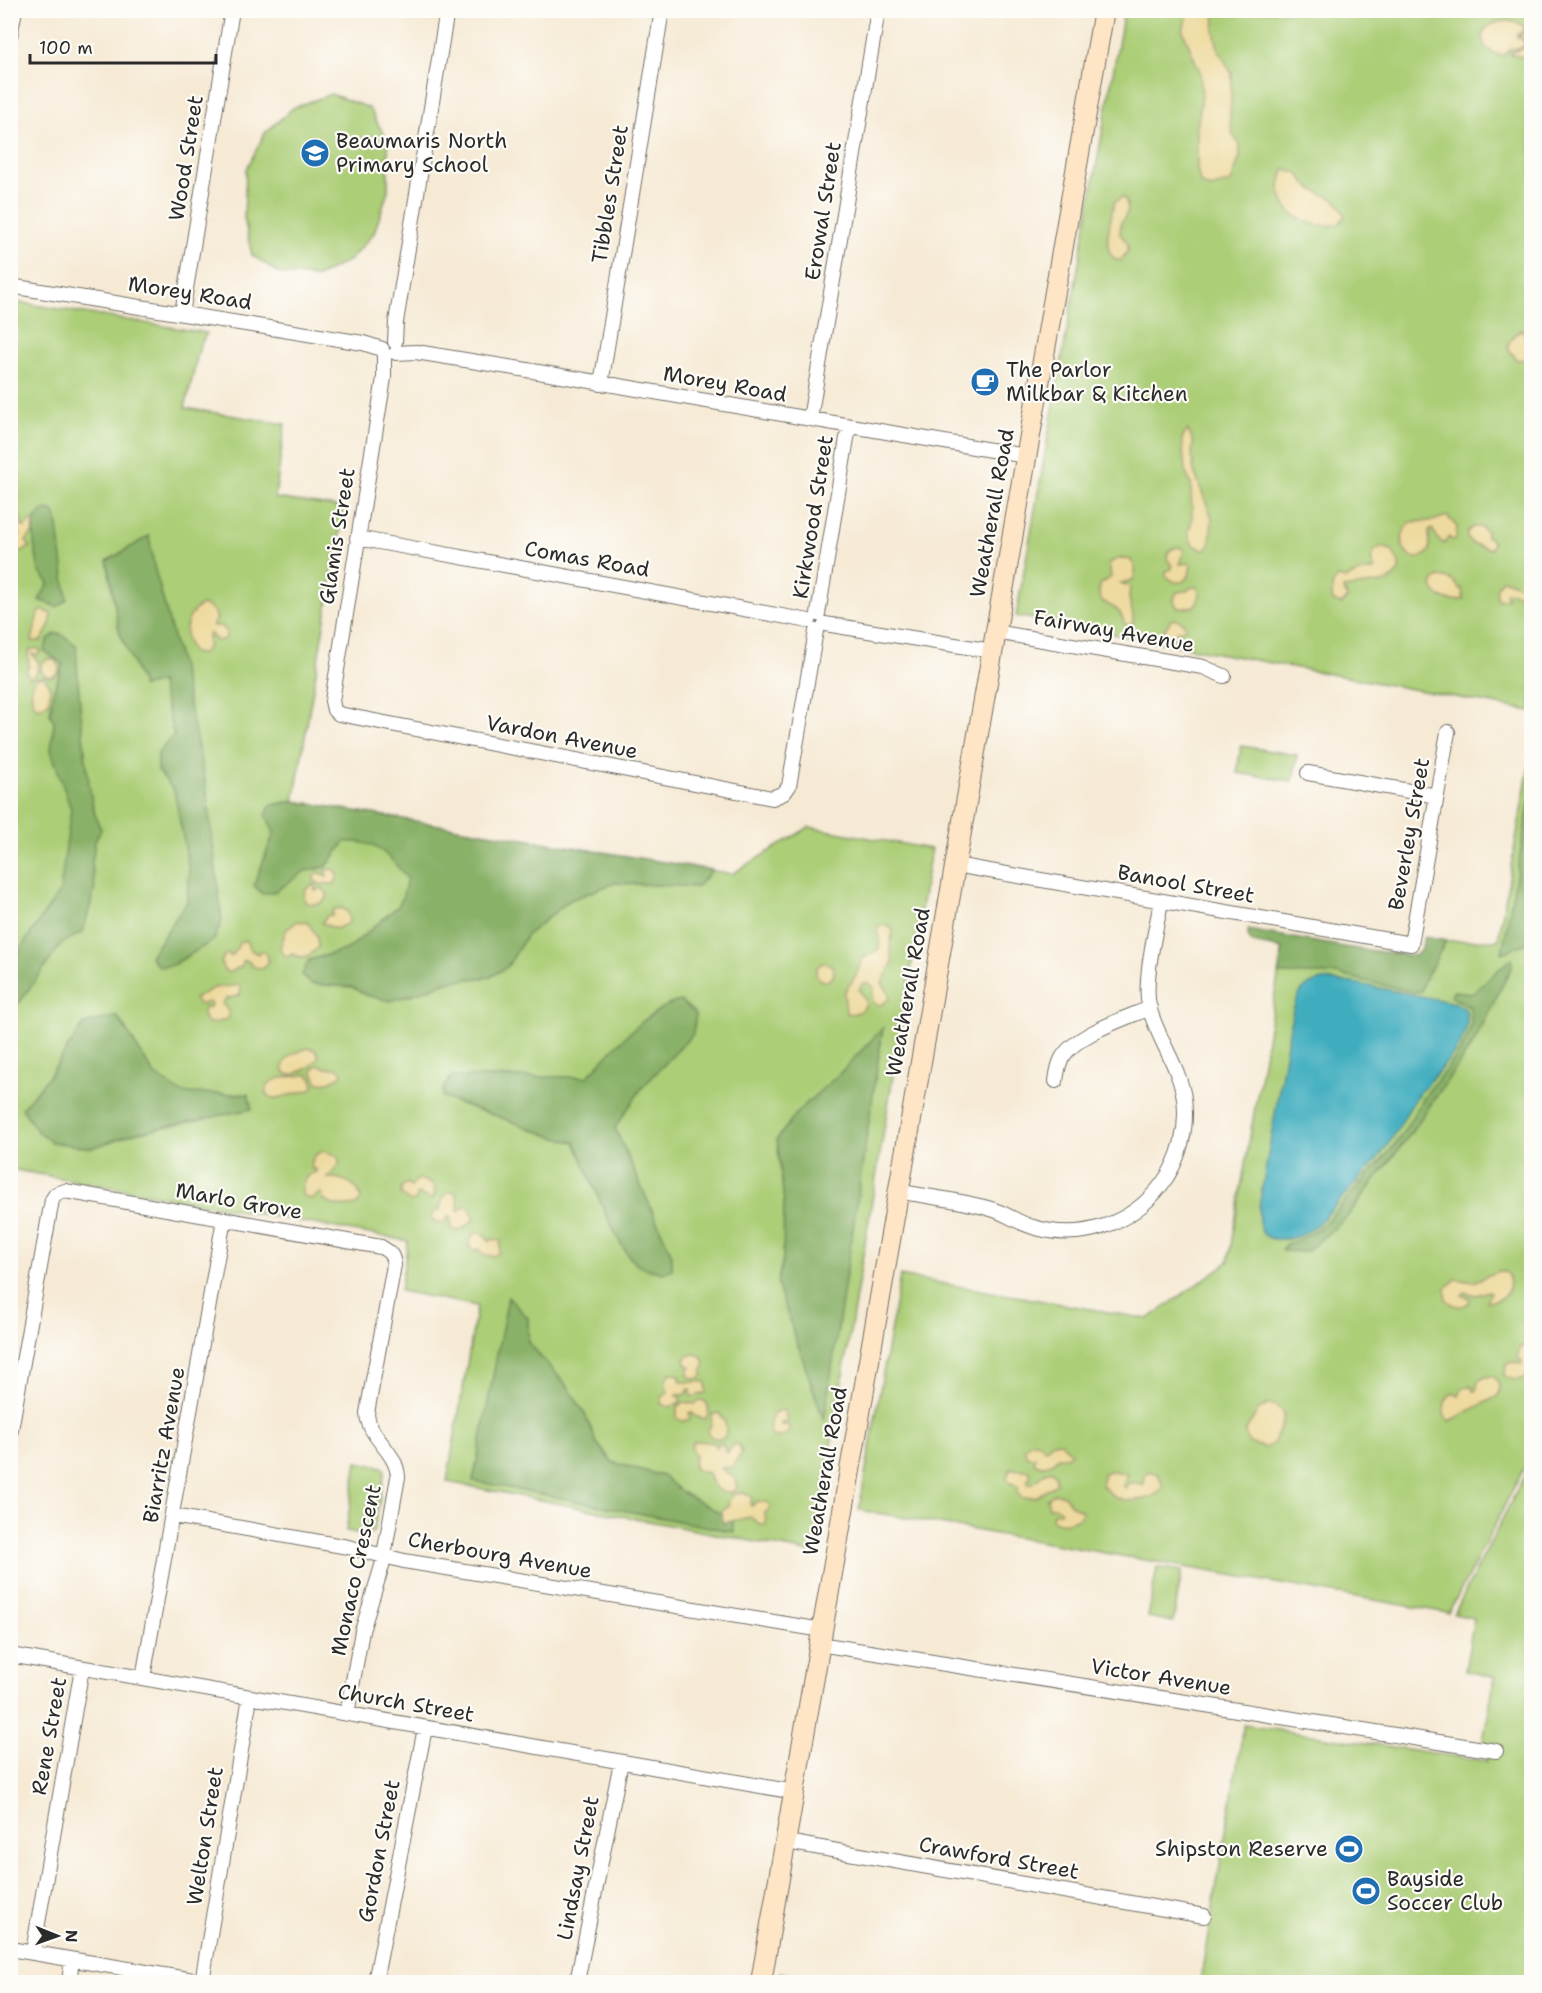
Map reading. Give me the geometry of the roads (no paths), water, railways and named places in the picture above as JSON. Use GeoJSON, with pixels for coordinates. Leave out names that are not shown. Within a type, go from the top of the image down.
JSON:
{"type":"FeatureCollection","features":[{"type":"Feature","properties":{"kind":"street"},"geometry":{"type":"LineString","coordinates":[[10,36],[15,10]]}},
{"type":"Feature","properties":{"kind":"street","name":"Wood Street"},"geometry":{"type":"LineString","coordinates":[[182,313],[232,10]]}},
{"type":"Feature","properties":{"kind":"street","name":"Glamis Street"},"geometry":{"type":"LineString","coordinates":[[332,701],[357,538],[384,378],[396,322],[447,10]]}},
{"type":"Feature","properties":{"kind":"street","name":"Tibbles Street"},"geometry":{"type":"LineString","coordinates":[[601,384],[662,10]]}},
{"type":"Feature","properties":{"kind":"street","name":"Erowal Street"},"geometry":{"type":"LineString","coordinates":[[810,419],[878,10]]}},
{"type":"Feature","properties":{"kind":"street","name":"Weatherall Road"},"geometry":{"type":"LineString","coordinates":[[761,1983],[1104,10]]}},
{"type":"Feature","properties":{"kind":"street","name":"Morey Road"},"geometry":{"type":"LineString","coordinates":[[10,286],[363,343],[1026,456]]}},
{"type":"Feature","properties":{"kind":"street","name":"Kirkwood Street"},"geometry":{"type":"LineString","coordinates":[[789,786],[849,426]]}},
{"type":"Feature","properties":{"kind":"street","name":"Comas Road"},"geometry":{"type":"LineString","coordinates":[[357,538],[817,623],[993,641]]}},
{"type":"Feature","properties":{"kind":"street","name":"Fairway Avenue"},"geometry":{"type":"LineString","coordinates":[[993,641],[1203,668],[1224,676]]}},
{"type":"Feature","properties":{"kind":"street","name":"Vardon Avenue"},"geometry":{"type":"LineString","coordinates":[[332,701],[334,710],[345,717],[744,793],[772,798],[784,794],[789,786]]}},
{"type":"Feature","properties":{"kind":"street","name":"Beverley Street"},"geometry":{"type":"LineString","coordinates":[[1411,944],[1448,732]]}},
{"type":"Feature","properties":{"kind":"street"},"geometry":{"type":"LineString","coordinates":[[1308,773],[1437,796]]}},
{"type":"Feature","properties":{"kind":"street","name":"Banool Street"},"geometry":{"type":"LineString","coordinates":[[955,865],[1411,944]]}},
{"type":"Feature","properties":{"kind":"street"},"geometry":{"type":"LineString","coordinates":[[897,1191],[992,1209],[1021,1223],[1053,1232],[1076,1232],[1119,1220],[1138,1208],[1155,1193],[1172,1170],[1180,1148],[1185,1123],[1184,1099],[1178,1071],[1150,1008],[1149,976],[1161,902]]}},
{"type":"Feature","properties":{"kind":"street"},"geometry":{"type":"LineString","coordinates":[[1056,1081],[1062,1058],[1072,1046],[1093,1033],[1150,1008]]}},
{"type":"Feature","properties":{"kind":"street","name":"Marlo Grove"},"geometry":{"type":"LineString","coordinates":[[10,1435],[52,1200],[56,1194],[65,1191],[381,1247],[389,1251],[394,1265]]}},
{"type":"Feature","properties":{"kind":"street","name":"Biarritz Avenue"},"geometry":{"type":"LineString","coordinates":[[143,1678],[224,1219]]}},
{"type":"Feature","properties":{"kind":"street","name":"Monaco Crescent"},"geometry":{"type":"LineString","coordinates":[[348,1714],[362,1631],[384,1556],[398,1477],[398,1468],[370,1427],[367,1413],[394,1265]]}},
{"type":"Feature","properties":{"kind":"street","name":"Cherbourg Avenue"},"geometry":{"type":"LineString","coordinates":[[173,1516],[820,1637]]}},
{"type":"Feature","properties":{"kind":"street","name":"Victor Avenue"},"geometry":{"type":"LineString","coordinates":[[820,1637],[1496,1751]]}},
{"type":"Feature","properties":{"kind":"street","name":"Church Street"},"geometry":{"type":"LineString","coordinates":[[10,1655],[795,1792]]}},
{"type":"Feature","properties":{"kind":"street","name":"Rene Street"},"geometry":{"type":"LineString","coordinates":[[33,1952],[82,1668]]}},
{"type":"Feature","properties":{"kind":"street","name":"Welton Street"},"geometry":{"type":"LineString","coordinates":[[204,1982],[249,1697]]}},
{"type":"Feature","properties":{"kind":"street","name":"Gordon Street"},"geometry":{"type":"LineString","coordinates":[[375,1983],[425,1728]]}},
{"type":"Feature","properties":{"kind":"street","name":"Lindsay Street"},"geometry":{"type":"LineString","coordinates":[[577,1983],[621,1762]]}},
{"type":"Feature","properties":{"kind":"street","name":"Crawford Street"},"geometry":{"type":"LineString","coordinates":[[787,1842],[1204,1916]]}},
{"type":"Feature","properties":{"kind":"street"},"geometry":{"type":"LineString","coordinates":[[10,1948],[204,1982]]}},
{"type":"Feature","properties":{"kind":"street"},"geometry":{"type":"LineString","coordinates":[[69,1983],[72,1960]]}},
{"type":"Feature","properties":{"kind":"water"},"geometry":{"type":"Polygon","coordinates":[[[1323,980],[1353,983],[1456,1003],[1466,1010],[1467,1023],[1459,1046],[1423,1088],[1387,1145],[1366,1172],[1328,1214],[1311,1229],[1302,1235],[1274,1239],[1261,1232],[1259,1207],[1292,1014],[1302,991],[1310,984],[1323,980]]]}},
{"type":"Feature","properties":{"kind":"place","name":"Beaumaris North Primary School"},"geometry":{"type":"Point","coordinates":[315,153]}},
{"type":"Feature","properties":{"kind":"place","name":"The Parlor Milkbar & Kitchen"},"geometry":{"type":"Point","coordinates":[985,382]}},
{"type":"Feature","properties":{"kind":"place","name":"Shipston Reserve"},"geometry":{"type":"Point","coordinates":[1349,1849]}},
{"type":"Feature","properties":{"kind":"place","name":"Bayside Soccer Club"},"geometry":{"type":"Point","coordinates":[1366,1891]}}]}
